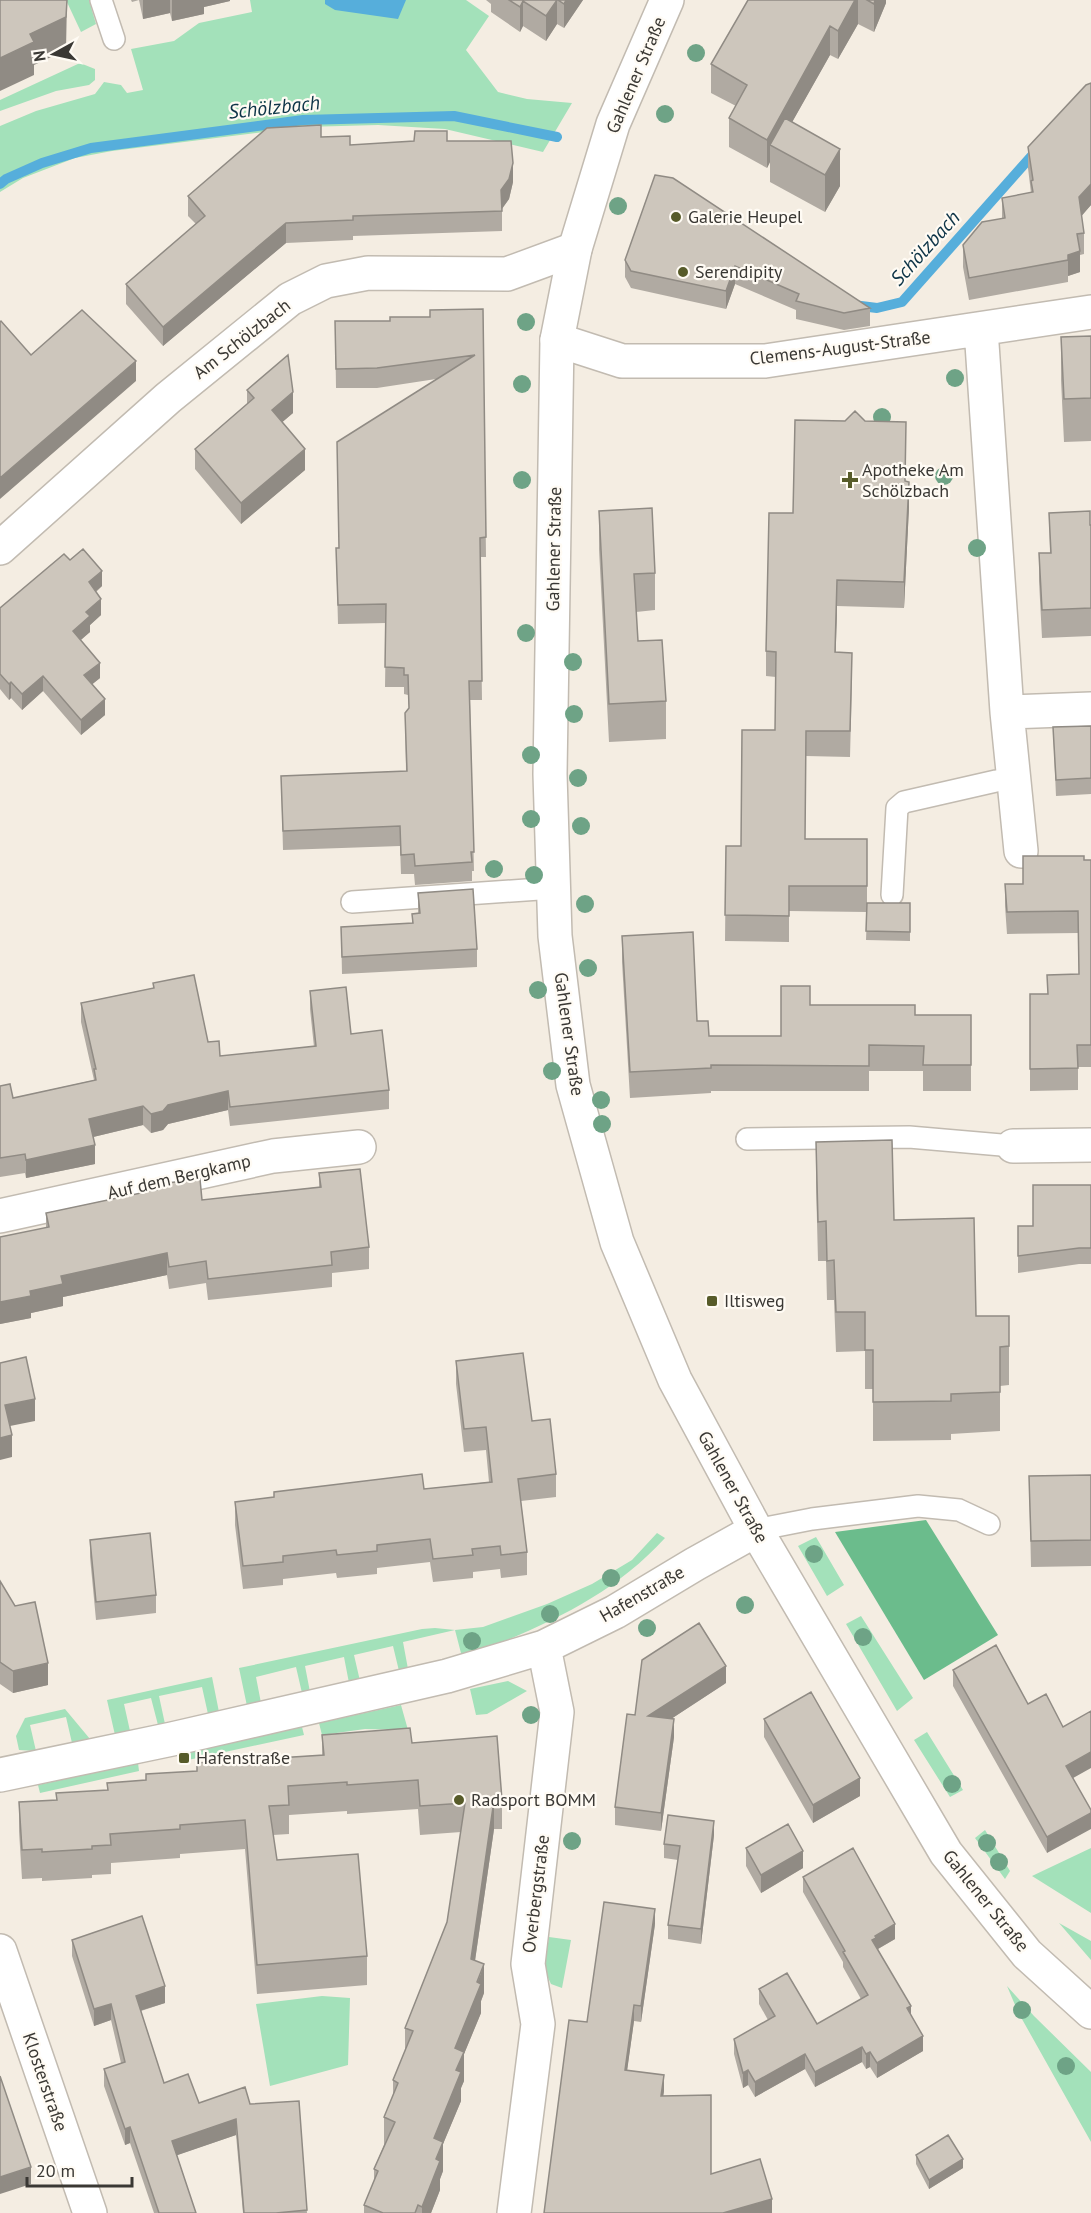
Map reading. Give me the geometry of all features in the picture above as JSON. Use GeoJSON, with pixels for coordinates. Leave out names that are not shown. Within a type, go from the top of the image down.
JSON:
{"type":"FeatureCollection","features":[{"type":"Feature","properties":{"kind":"street","name":"Gahlener Straße"},"geometry":{"type":"LineString","coordinates":[[667,0],[613,124],[575,249],[557,340],[550,774],[555,936],[573,1085],[617,1242],[675,1380],[756,1530],[946,1853],[1027,1954],[1091,2012]]}},
{"type":"Feature","properties":{"kind":"street","name":"Am Schölzbach"},"geometry":{"type":"LineString","coordinates":[[0,548],[168,398],[290,299],[326,281],[368,273],[507,274],[575,249]]}},
{"type":"Feature","properties":{"kind":"street","name":"Clemens-August-Straße"},"geometry":{"type":"LineString","coordinates":[[557,340],[622,361],[765,361],[1091,312]]}},
{"type":"Feature","properties":{"kind":"street"},"geometry":{"type":"LineString","coordinates":[[981,329],[1007,712],[1021,851]]}},
{"type":"Feature","properties":{"kind":"street"},"geometry":{"type":"LineString","coordinates":[[1007,712],[1091,709]]}},
{"type":"Feature","properties":{"kind":"street"},"geometry":{"type":"LineString","coordinates":[[1013,1146],[1091,1145]]}},
{"type":"Feature","properties":{"kind":"street","name":"Auf dem Bergkamp"},"geometry":{"type":"LineString","coordinates":[[0,1216],[273,1156],[359,1147]]}},
{"type":"Feature","properties":{"kind":"street","name":"Hafenstraße"},"geometry":{"type":"LineString","coordinates":[[0,1774],[172,1739],[447,1676],[544,1647],[615,1612],[756,1530]]}},
{"type":"Feature","properties":{"kind":"street","name":"Overbergstraße"},"geometry":{"type":"LineString","coordinates":[[514,2213],[538,2024],[528,1964],[558,1712],[544,1647]]}},
{"type":"Feature","properties":{"kind":"street","name":"Klosterstraße"},"geometry":{"type":"LineString","coordinates":[[0,1951],[90,2213]]}},
{"type":"Feature","properties":{"kind":"lane"},"geometry":{"type":"LineString","coordinates":[[101,0],[114,39]]}},
{"type":"Feature","properties":{"kind":"lane"},"geometry":{"type":"LineString","coordinates":[[892,895],[897,808],[904,802],[1014,778]]}},
{"type":"Feature","properties":{"kind":"lane"},"geometry":{"type":"LineString","coordinates":[[352,902],[554,888]]}},
{"type":"Feature","properties":{"kind":"lane"},"geometry":{"type":"LineString","coordinates":[[747,1139],[909,1137],[1013,1146]]}},
{"type":"Feature","properties":{"kind":"lane"},"geometry":{"type":"LineString","coordinates":[[756,1530],[812,1518],[918,1506],[959,1510],[989,1524]]}},
{"type":"Feature","properties":{"kind":"green space"},"geometry":{"type":"Polygon","coordinates":[[[66,0],[89,0],[96,24],[81,32],[66,0]]]}},
{"type":"Feature","properties":{"kind":"green space"},"geometry":{"type":"Polygon","coordinates":[[[250,0],[466,0],[489,16],[466,50],[498,92],[527,99],[572,103],[543,152],[445,129],[378,125],[304,127],[112,151],[75,158],[23,178],[0,192],[0,126],[36,111],[95,94],[104,82],[121,85],[127,93],[143,90],[131,49],[174,41],[199,23],[252,12],[250,0]]]}},
{"type":"Feature","properties":{"kind":"green space"},"geometry":{"type":"Polygon","coordinates":[[[80,63],[95,69],[95,80],[89,85],[56,91],[0,111],[0,100],[80,63]]]}},
{"type":"Feature","properties":{"kind":"green space"},"geometry":{"type":"Polygon","coordinates":[[[926,1520],[998,1635],[924,1680],[835,1532],[926,1520]]]}},
{"type":"Feature","properties":{"kind":"green space"},"geometry":{"type":"Polygon","coordinates":[[[657,1533],[665,1538],[623,1577],[600,1593],[527,1632],[462,1657],[455,1630],[483,1627],[547,1604],[592,1584],[632,1560],[657,1533]]]}},
{"type":"Feature","properties":{"kind":"green space"},"geometry":{"type":"Polygon","coordinates":[[[816,1537],[844,1585],[827,1596],[798,1546],[816,1537]]]}},
{"type":"Feature","properties":{"kind":"green space"},"geometry":{"type":"Polygon","coordinates":[[[861,1616],[913,1698],[897,1711],[846,1624],[861,1616]]]}},
{"type":"Feature","properties":{"kind":"green space"},"geometry":{"type":"Polygon","coordinates":[[[422,1629],[455,1630],[403,1642],[408,1669],[399,1671],[393,1646],[354,1655],[360,1681],[349,1683],[344,1657],[305,1666],[310,1692],[302,1693],[296,1667],[256,1677],[261,1703],[247,1706],[239,1668],[422,1629]]]}},
{"type":"Feature","properties":{"kind":"green space"},"geometry":{"type":"Polygon","coordinates":[[[212,1677],[219,1712],[208,1714],[202,1687],[159,1696],[165,1724],[158,1725],[151,1698],[124,1704],[130,1731],[115,1735],[107,1700],[212,1677]]]}},
{"type":"Feature","properties":{"kind":"green space"},"geometry":{"type":"Polygon","coordinates":[[[508,1681],[527,1691],[487,1714],[476,1715],[470,1689],[508,1681]]]}},
{"type":"Feature","properties":{"kind":"green space"},"geometry":{"type":"Polygon","coordinates":[[[401,1705],[408,1730],[365,1729],[322,1735],[319,1723],[401,1705]]]}},
{"type":"Feature","properties":{"kind":"green space"},"geometry":{"type":"Polygon","coordinates":[[[65,1709],[90,1739],[72,1743],[66,1717],[30,1725],[36,1751],[19,1750],[16,1736],[25,1718],[65,1709]]]}},
{"type":"Feature","properties":{"kind":"green space"},"geometry":{"type":"Polygon","coordinates":[[[302,1727],[304,1735],[188,1760],[185,1753],[302,1727]]]}},
{"type":"Feature","properties":{"kind":"green space"},"geometry":{"type":"Polygon","coordinates":[[[927,1732],[963,1790],[950,1797],[914,1740],[927,1732]]]}},
{"type":"Feature","properties":{"kind":"green space"},"geometry":{"type":"Polygon","coordinates":[[[138,1763],[139,1771],[40,1793],[38,1785],[138,1763]]]}},
{"type":"Feature","properties":{"kind":"green space"},"geometry":{"type":"Polygon","coordinates":[[[985,1830],[1010,1871],[1005,1879],[975,1838],[985,1830]]]}},
{"type":"Feature","properties":{"kind":"green space"},"geometry":{"type":"Polygon","coordinates":[[[1091,1848],[1091,1913],[1032,1876],[1091,1848]]]}},
{"type":"Feature","properties":{"kind":"green space"},"geometry":{"type":"Polygon","coordinates":[[[1059,1923],[1091,1941],[1091,1960],[1059,1923]]]}},
{"type":"Feature","properties":{"kind":"green space"},"geometry":{"type":"Polygon","coordinates":[[[549,1937],[571,1940],[562,1988],[551,1984],[544,1969],[549,1937]]]}},
{"type":"Feature","properties":{"kind":"green space"},"geometry":{"type":"Polygon","coordinates":[[[1007,1986],[1091,2072],[1091,2142],[1018,2012],[1007,1986]]]}},
{"type":"Feature","properties":{"kind":"green space"},"geometry":{"type":"Polygon","coordinates":[[[322,1996],[350,1998],[348,2065],[270,2086],[256,2004],[322,1996]]]}},
{"type":"Feature","properties":{"kind":"water"},"geometry":{"type":"Polygon","coordinates":[[[325,0],[406,0],[398,19],[335,10],[325,4],[325,0]]]}},
{"type":"Feature","properties":{"kind":"building"},"geometry":{"type":"Polygon","coordinates":[[[0,0],[67,0],[66,17],[30,34],[34,42],[0,58],[0,0]]]}},
{"type":"Feature","properties":{"kind":"building"},"geometry":{"type":"Polygon","coordinates":[[[509,0],[557,0],[546,16],[523,1],[520,7],[509,0]]]}},
{"type":"Feature","properties":{"kind":"building"},"geometry":{"type":"Polygon","coordinates":[[[748,0],[855,0],[838,31],[830,26],[767,140],[729,118],[747,85],[711,64],[748,0]]]}},
{"type":"Feature","properties":{"kind":"building"},"geometry":{"type":"Polygon","coordinates":[[[1091,83],[1091,184],[1079,197],[1084,233],[1077,234],[1080,251],[1068,255],[1068,260],[969,278],[963,245],[982,222],[1005,218],[1002,198],[1033,192],[1028,147],[1086,85],[1091,83]]]}},
{"type":"Feature","properties":{"kind":"building"},"geometry":{"type":"Polygon","coordinates":[[[785,118],[840,149],[825,175],[770,145],[785,118]]]}},
{"type":"Feature","properties":{"kind":"building"},"geometry":{"type":"Polygon","coordinates":[[[321,125],[321,137],[350,136],[350,145],[414,141],[415,131],[447,131],[447,141],[511,141],[513,163],[509,179],[501,190],[502,211],[353,216],[353,220],[286,223],[163,327],[126,284],[205,216],[188,196],[267,128],[321,125]]]}},
{"type":"Feature","properties":{"kind":"building"},"geometry":{"type":"Polygon","coordinates":[[[655,175],[673,178],[870,308],[844,313],[796,301],[799,294],[735,266],[726,291],[631,271],[625,260],[655,175]]]}},
{"type":"Feature","properties":{"kind":"building"},"geometry":{"type":"Polygon","coordinates":[[[483,309],[486,537],[480,538],[482,681],[469,681],[474,852],[471,852],[472,862],[415,866],[414,854],[401,855],[400,826],[283,831],[281,776],[407,771],[405,713],[409,708],[408,675],[404,675],[404,668],[385,667],[386,604],[338,605],[337,442],[475,355],[377,368],[336,369],[335,321],[390,321],[390,317],[430,317],[430,310],[483,309]]]}},
{"type":"Feature","properties":{"kind":"building"},"geometry":{"type":"Polygon","coordinates":[[[82,310],[136,361],[0,478],[0,322],[31,355],[82,310]]]}},
{"type":"Feature","properties":{"kind":"building"},"geometry":{"type":"Polygon","coordinates":[[[1091,336],[1091,398],[1064,399],[1061,337],[1091,336]]]}},
{"type":"Feature","properties":{"kind":"building"},"geometry":{"type":"Polygon","coordinates":[[[288,355],[293,392],[272,410],[305,449],[241,503],[195,449],[254,398],[247,390],[288,355]]]}},
{"type":"Feature","properties":{"kind":"building"},"geometry":{"type":"Polygon","coordinates":[[[855,411],[865,421],[906,422],[905,481],[909,482],[904,582],[837,580],[835,652],[852,653],[850,731],[806,731],[805,839],[867,839],[867,886],[789,886],[789,916],[725,915],[726,846],[741,846],[742,730],[775,730],[776,652],[766,651],[769,513],[793,513],[795,420],[845,421],[855,411]]]}},
{"type":"Feature","properties":{"kind":"building"},"geometry":{"type":"Polygon","coordinates":[[[652,508],[655,573],[634,574],[638,641],[662,640],[666,701],[609,704],[599,511],[652,508]]]}},
{"type":"Feature","properties":{"kind":"building"},"geometry":{"type":"Polygon","coordinates":[[[1090,511],[1091,608],[1042,610],[1039,553],[1051,553],[1049,513],[1090,511]]]}},
{"type":"Feature","properties":{"kind":"building"},"geometry":{"type":"Polygon","coordinates":[[[83,549],[102,571],[89,582],[101,599],[86,612],[90,616],[73,631],[100,663],[84,675],[105,699],[81,720],[43,676],[22,694],[0,674],[0,608],[64,554],[70,560],[83,549]]]}},
{"type":"Feature","properties":{"kind":"building"},"geometry":{"type":"Polygon","coordinates":[[[1091,726],[1091,778],[1056,780],[1053,727],[1091,726]]]}},
{"type":"Feature","properties":{"kind":"building"},"geometry":{"type":"Polygon","coordinates":[[[1023,856],[1084,856],[1084,860],[1091,860],[1091,1045],[1077,1045],[1078,1068],[1030,1069],[1030,994],[1048,994],[1047,975],[1079,974],[1078,911],[1007,912],[1005,884],[1023,884],[1023,856]]]}},
{"type":"Feature","properties":{"kind":"building"},"geometry":{"type":"Polygon","coordinates":[[[473,889],[477,949],[342,957],[341,927],[413,923],[412,914],[420,913],[418,893],[473,889]]]}},
{"type":"Feature","properties":{"kind":"building"},"geometry":{"type":"Polygon","coordinates":[[[867,903],[910,903],[910,932],[866,931],[867,903]]]}},
{"type":"Feature","properties":{"kind":"building"},"geometry":{"type":"Polygon","coordinates":[[[693,932],[697,1021],[708,1021],[709,1036],[781,1036],[781,986],[810,986],[810,1005],[915,1005],[915,1015],[971,1015],[971,1065],[923,1065],[924,1046],[869,1045],[869,1066],[711,1065],[711,1068],[630,1072],[622,936],[693,932]]]}},
{"type":"Feature","properties":{"kind":"building"},"geometry":{"type":"Polygon","coordinates":[[[194,975],[208,1042],[219,1041],[220,1056],[316,1046],[310,991],[346,987],[351,1034],[382,1030],[389,1090],[230,1107],[228,1091],[168,1105],[163,1111],[151,1114],[143,1106],[89,1119],[95,1145],[26,1160],[25,1154],[0,1158],[0,1086],[10,1084],[13,1098],[96,1080],[94,1069],[96,1069],[81,1003],[154,988],[153,983],[194,975]]]}},
{"type":"Feature","properties":{"kind":"building"},"geometry":{"type":"Polygon","coordinates":[[[892,1140],[894,1220],[974,1218],[976,1316],[1009,1316],[1009,1346],[1000,1347],[1000,1392],[951,1394],[951,1401],[873,1402],[873,1350],[865,1350],[865,1312],[836,1312],[834,1260],[827,1261],[826,1221],[818,1222],[816,1142],[892,1140]]]}},
{"type":"Feature","properties":{"kind":"building"},"geometry":{"type":"Polygon","coordinates":[[[360,1169],[369,1247],[331,1252],[332,1265],[208,1279],[206,1261],[169,1267],[167,1253],[61,1276],[63,1284],[30,1291],[31,1296],[0,1302],[0,1237],[49,1227],[46,1213],[160,1189],[159,1184],[200,1179],[202,1200],[321,1187],[319,1173],[360,1169]]]}},
{"type":"Feature","properties":{"kind":"building"},"geometry":{"type":"Polygon","coordinates":[[[1033,1185],[1091,1185],[1091,1248],[1018,1256],[1018,1226],[1033,1226],[1033,1185]]]}},
{"type":"Feature","properties":{"kind":"building"},"geometry":{"type":"Polygon","coordinates":[[[523,1353],[532,1421],[550,1419],[556,1474],[518,1479],[527,1552],[501,1555],[500,1546],[472,1549],[473,1555],[433,1559],[430,1539],[377,1545],[377,1551],[337,1555],[336,1550],[283,1556],[283,1562],[243,1566],[235,1502],[274,1497],[274,1492],[422,1474],[424,1489],[492,1482],[486,1427],[464,1429],[456,1361],[523,1353]]]}},
{"type":"Feature","properties":{"kind":"building"},"geometry":{"type":"Polygon","coordinates":[[[26,1357],[35,1399],[5,1405],[12,1435],[0,1438],[0,1363],[26,1357]]]}},
{"type":"Feature","properties":{"kind":"building"},"geometry":{"type":"Polygon","coordinates":[[[1091,1475],[1091,1540],[1031,1541],[1029,1476],[1091,1475]]]}},
{"type":"Feature","properties":{"kind":"building"},"geometry":{"type":"Polygon","coordinates":[[[150,1533],[156,1595],[96,1602],[90,1540],[150,1533]]]}},
{"type":"Feature","properties":{"kind":"building"},"geometry":{"type":"Polygon","coordinates":[[[0,1581],[15,1606],[35,1602],[48,1663],[13,1671],[0,1662],[0,1581]]]}},
{"type":"Feature","properties":{"kind":"building"},"geometry":{"type":"Polygon","coordinates":[[[699,1623],[726,1666],[648,1716],[674,1719],[661,1813],[615,1807],[627,1714],[635,1715],[642,1660],[699,1623]]]}},
{"type":"Feature","properties":{"kind":"building"},"geometry":{"type":"Polygon","coordinates":[[[996,1645],[1028,1704],[1046,1694],[1063,1727],[1091,1711],[1091,1752],[1066,1766],[1091,1813],[1047,1837],[953,1670],[996,1645]]]}},
{"type":"Feature","properties":{"kind":"building"},"geometry":{"type":"Polygon","coordinates":[[[811,1692],[860,1778],[813,1805],[764,1719],[811,1692]]]}},
{"type":"Feature","properties":{"kind":"building"},"geometry":{"type":"Polygon","coordinates":[[[410,1728],[412,1743],[497,1736],[502,1800],[494,1800],[471,1959],[484,1964],[477,1982],[481,1984],[455,2048],[464,2052],[456,2070],[461,2072],[434,2138],[443,2142],[436,2159],[440,2161],[422,2207],[418,2205],[415,2213],[383,2213],[364,2205],[378,2171],[374,2169],[395,2122],[384,2117],[398,2083],[393,2080],[413,2031],[405,2028],[447,1922],[465,1803],[420,1806],[418,1780],[288,1786],[289,1805],[269,1806],[277,1860],[358,1854],[367,1956],[257,1965],[245,1820],[180,1825],[180,1829],[110,1834],[111,1845],[92,1846],[92,1849],[42,1852],[42,1849],[22,1850],[19,1802],[57,1800],[56,1793],[108,1790],[107,1783],[146,1780],[146,1774],[197,1771],[197,1763],[324,1755],[322,1735],[410,1728]]]}},
{"type":"Feature","properties":{"kind":"building"},"geometry":{"type":"Polygon","coordinates":[[[668,1815],[714,1821],[701,1929],[668,1925],[680,1846],[664,1844],[668,1815]]]}},
{"type":"Feature","properties":{"kind":"building"},"geometry":{"type":"Polygon","coordinates":[[[788,1824],[803,1851],[761,1875],[746,1848],[788,1824]]]}},
{"type":"Feature","properties":{"kind":"building"},"geometry":{"type":"Polygon","coordinates":[[[853,1848],[895,1924],[872,1940],[911,2006],[907,2008],[923,2036],[877,2063],[870,2052],[866,2054],[862,2047],[815,2072],[805,2054],[755,2082],[748,2070],[743,2073],[734,2039],[775,2016],[759,1989],[787,1973],[817,2024],[868,1995],[803,1877],[853,1848]]]}},
{"type":"Feature","properties":{"kind":"building"},"geometry":{"type":"Polygon","coordinates":[[[604,1902],[655,1909],[641,2006],[634,2005],[625,2070],[664,2075],[661,2096],[711,2095],[711,2174],[760,2159],[772,2199],[723,2213],[544,2213],[569,2020],[587,2022],[604,1902]]]}},
{"type":"Feature","properties":{"kind":"building"},"geometry":{"type":"Polygon","coordinates":[[[142,1916],[165,1986],[136,1996],[164,2083],[188,2074],[199,2103],[245,2087],[250,2104],[299,2101],[307,2210],[244,2213],[236,2119],[172,2141],[196,2213],[159,2213],[130,2127],[125,2129],[104,2069],[125,2062],[111,2004],[94,2009],[72,1940],[142,1916]]]}},
{"type":"Feature","properties":{"kind":"building"},"geometry":{"type":"Polygon","coordinates":[[[0,2076],[31,2167],[0,2177],[0,2076]]]}},
{"type":"Feature","properties":{"kind":"building"},"geometry":{"type":"Polygon","coordinates":[[[948,2135],[963,2159],[929,2180],[916,2155],[948,2135]]]}},
{"type":"Feature","properties":{"kind":"waterway","name":"Schölzbach"},"geometry":{"type":"LineString","coordinates":[[0,184],[42,163],[91,148],[303,120],[454,116],[557,137]]}},
{"type":"Feature","properties":{"kind":"waterway","name":"Schölzbach"},"geometry":{"type":"LineString","coordinates":[[853,305],[877,308],[902,302],[1036,151]]}},
{"type":"Feature","properties":{"kind":"place","name":"Galerie Heupel"},"geometry":{"type":"Point","coordinates":[676,217]}},
{"type":"Feature","properties":{"kind":"place","name":"Serendipity"},"geometry":{"type":"Point","coordinates":[683,272]}},
{"type":"Feature","properties":{"kind":"place","name":"Apotheke Am Schölzbach"},"geometry":{"type":"Point","coordinates":[850,480]}},
{"type":"Feature","properties":{"kind":"place","name":"Iltisweg"},"geometry":{"type":"Point","coordinates":[712,1301]}},
{"type":"Feature","properties":{"kind":"place","name":"Hafenstraße"},"geometry":{"type":"Point","coordinates":[184,1758]}},
{"type":"Feature","properties":{"kind":"place","name":"Radsport BOMM"},"geometry":{"type":"Point","coordinates":[459,1800]}}]}
